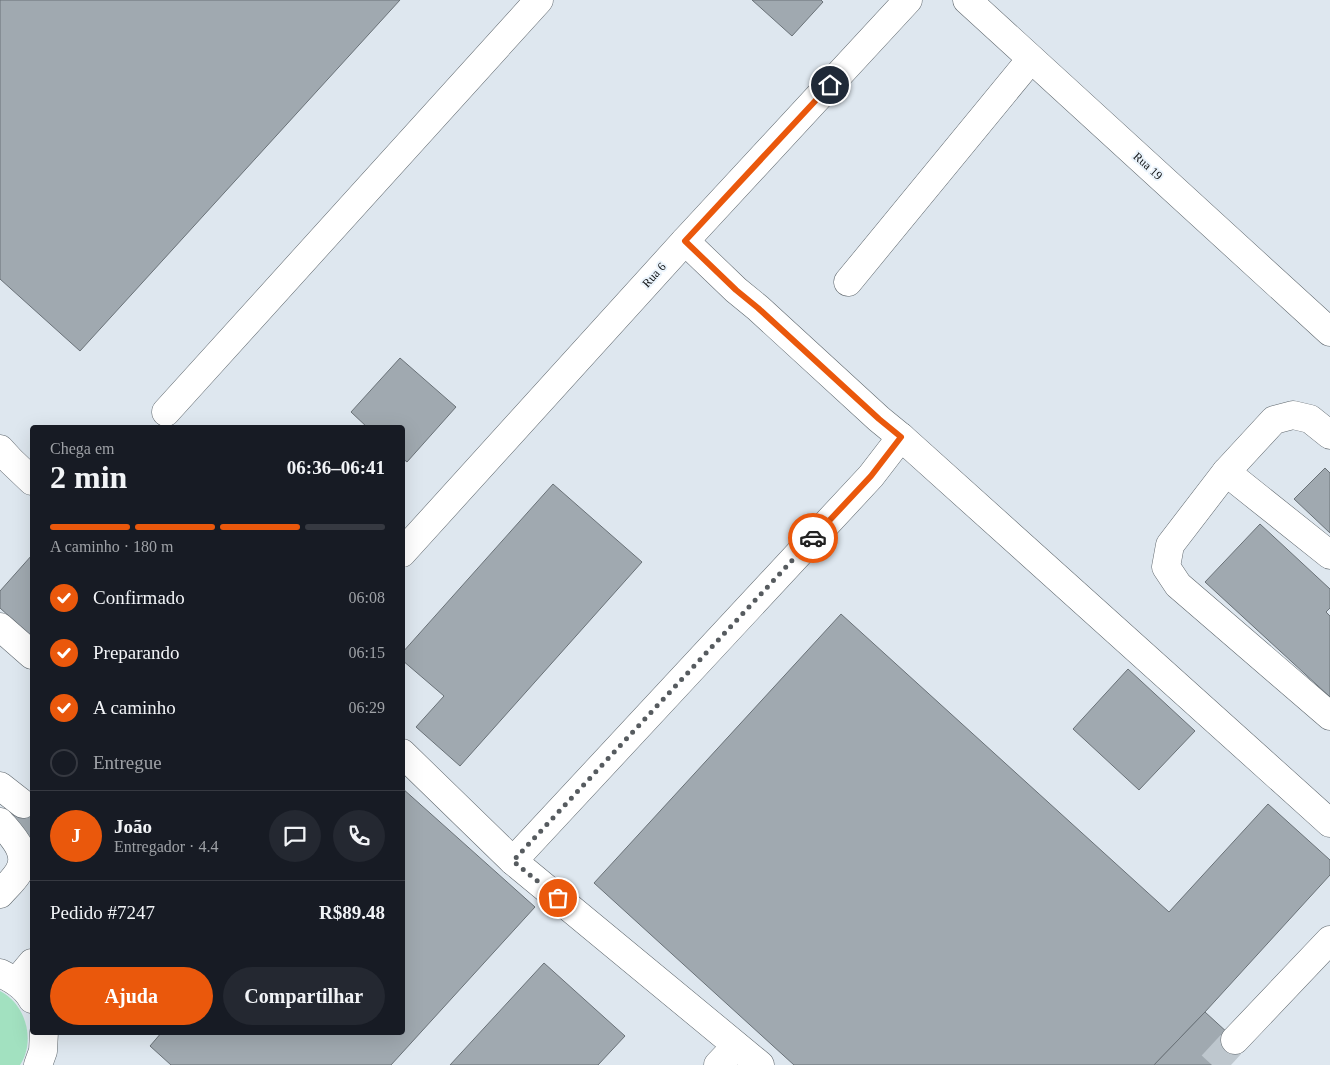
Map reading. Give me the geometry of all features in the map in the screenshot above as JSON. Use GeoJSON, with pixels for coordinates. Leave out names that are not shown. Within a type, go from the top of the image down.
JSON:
{"type":"FeatureCollection","features":[{"type":"Feature","properties":{"kind":"street"},"geometry":{"type":"LineString","coordinates":[[166,412],[539,0]]}},
{"type":"Feature","properties":{"kind":"street","name":"Rua 6"},"geometry":{"type":"LineString","coordinates":[[405,550],[685,241],[908,0]]}},
{"type":"Feature","properties":{"kind":"street","name":"Rua 19"},"geometry":{"type":"LineString","coordinates":[[967,0],[1330,332]]}},
{"type":"Feature","properties":{"kind":"street"},"geometry":{"type":"LineString","coordinates":[[848,282],[1031,59]]}},
{"type":"Feature","properties":{"kind":"street"},"geometry":{"type":"LineString","coordinates":[[685,241],[736,290],[1330,823]]}},
{"type":"Feature","properties":{"kind":"street"},"geometry":{"type":"LineString","coordinates":[[1330,435],[1310,419],[1293,415],[1274,420],[1226,472],[1170,545],[1166,567],[1178,585],[1330,716]]}},
{"type":"Feature","properties":{"kind":"street"},"geometry":{"type":"LineString","coordinates":[[513,861],[871,476],[901,437]]}},
{"type":"Feature","properties":{"kind":"street"},"geometry":{"type":"LineString","coordinates":[[0,449],[30,479]]}},
{"type":"Feature","properties":{"kind":"street"},"geometry":{"type":"LineString","coordinates":[[1226,472],[1330,555]]}},
{"type":"Feature","properties":{"kind":"street"},"geometry":{"type":"LineString","coordinates":[[3,636],[30,653]]}},
{"type":"Feature","properties":{"kind":"street"},"geometry":{"type":"LineString","coordinates":[[405,757],[513,861],[727,1055],[760,1065]]}},
{"type":"Feature","properties":{"kind":"street"},"geometry":{"type":"LineString","coordinates":[[0,786],[23,804]]}},
{"type":"Feature","properties":{"kind":"street"},"geometry":{"type":"LineString","coordinates":[[0,822],[19,846],[22,857],[19,872],[0,894]]}},
{"type":"Feature","properties":{"kind":"street"},"geometry":{"type":"LineString","coordinates":[[1235,1040],[1330,940]]}},
{"type":"Feature","properties":{"kind":"street"},"geometry":{"type":"LineString","coordinates":[[38,1065],[43,1051],[44,1035]]}},
{"type":"Feature","properties":{"kind":"green space"},"geometry":{"type":"Polygon","coordinates":[[[0,991],[16,1005],[26,1024],[28,1034],[27,1045],[20,1065],[0,1065],[0,991]]]}},
{"type":"Feature","properties":{"kind":"building"},"geometry":{"type":"Polygon","coordinates":[[[0,0],[400,0],[80,351],[0,279],[0,0]]]}},
{"type":"Feature","properties":{"kind":"building"},"geometry":{"type":"Polygon","coordinates":[[[752,0],[821,0],[823,2],[792,36],[752,0]]]}},
{"type":"Feature","properties":{"kind":"building"},"geometry":{"type":"Polygon","coordinates":[[[400,358],[456,407],[407,462],[405,460],[405,425],[365,425],[351,412],[400,358]]]}},
{"type":"Feature","properties":{"kind":"building"},"geometry":{"type":"Polygon","coordinates":[[[1325,468],[1330,473],[1330,533],[1294,499],[1325,468]]]}},
{"type":"Feature","properties":{"kind":"building"},"geometry":{"type":"Polygon","coordinates":[[[553,484],[642,562],[460,766],[416,727],[444,696],[405,663],[405,650],[553,484]]]}},
{"type":"Feature","properties":{"kind":"building"},"geometry":{"type":"Polygon","coordinates":[[[1260,524],[1330,589],[1330,608],[1326,612],[1330,616],[1330,697],[1205,582],[1260,524]]]}},
{"type":"Feature","properties":{"kind":"building"},"geometry":{"type":"Polygon","coordinates":[[[30,557],[30,635],[0,608],[0,591],[30,557]]]}},
{"type":"Feature","properties":{"kind":"building"},"geometry":{"type":"Polygon","coordinates":[[[841,614],[1169,912],[1268,804],[1330,860],[1330,875],[1154,1065],[794,1065],[594,883],[841,614]]]}},
{"type":"Feature","properties":{"kind":"building"},"geometry":{"type":"Polygon","coordinates":[[[1128,669],[1195,731],[1139,790],[1073,729],[1128,669]]]}},
{"type":"Feature","properties":{"kind":"building"},"geometry":{"type":"Polygon","coordinates":[[[405,791],[535,907],[391,1065],[171,1065],[150,1046],[159,1035],[405,1035],[405,791]]]}},
{"type":"Feature","properties":{"kind":"building"},"geometry":{"type":"Polygon","coordinates":[[[30,796],[30,839],[9,819],[30,796]]]}},
{"type":"Feature","properties":{"kind":"building"},"geometry":{"type":"Polygon","coordinates":[[[544,963],[625,1036],[598,1065],[450,1065],[544,963]]]}},
{"type":"Feature","properties":{"kind":"building"},"geometry":{"type":"Polygon","coordinates":[[[1205,1012],[1241,1045],[1222,1065],[1154,1065],[1205,1012]]]}},
{"type":"Feature","properties":{"kind":"tunnel"},"geometry":{"type":"LineString","coordinates":[[1212,1065],[1235,1040]]}},
{"type":"Feature","properties":{"kind":"way so far"},"geometry":{"type":"LineString","coordinates":[[558,898],[513,861],[813,538]]}},
{"type":"Feature","properties":{"kind":"route"},"geometry":{"type":"LineString","coordinates":[[813,538],[871,476],[901,437],[736,290],[685,241],[830,85]]}}]}
